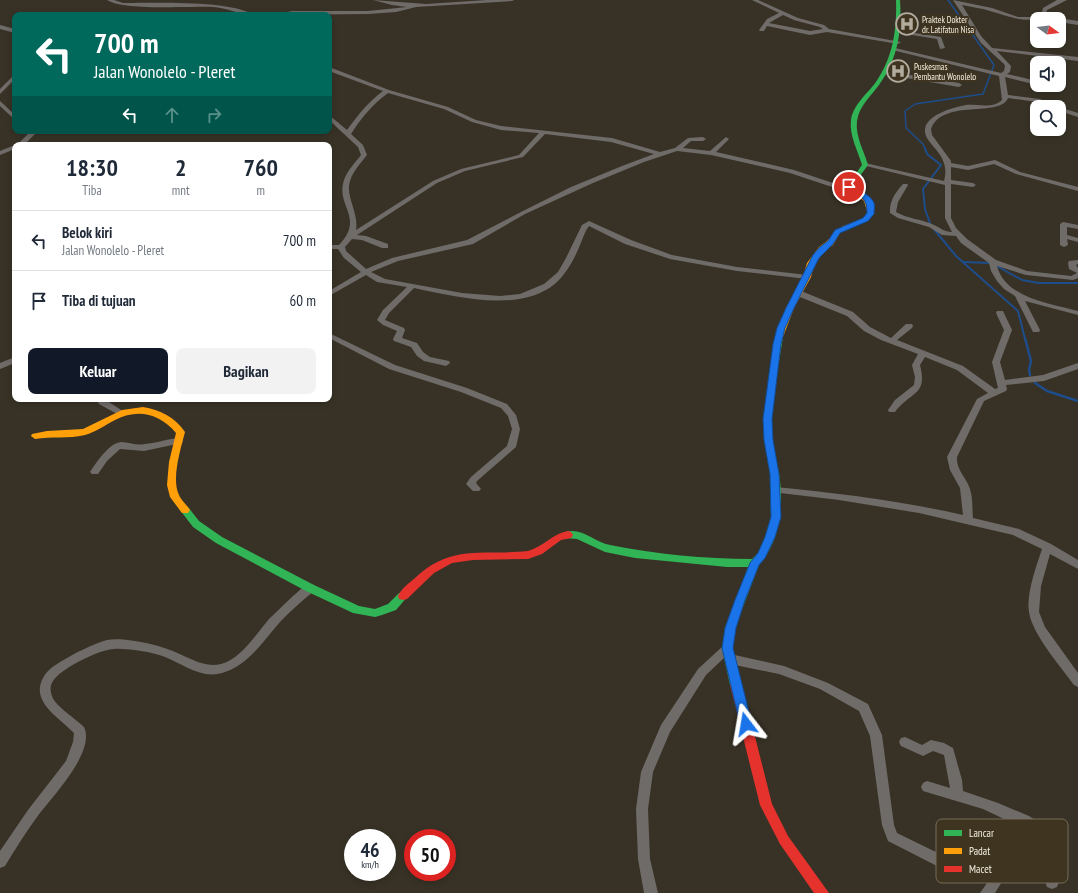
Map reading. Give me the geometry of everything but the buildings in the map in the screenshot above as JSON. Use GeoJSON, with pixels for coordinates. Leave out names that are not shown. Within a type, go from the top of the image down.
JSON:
{"type":"FeatureCollection","features":[{"type":"Feature","properties":{"kind":"main road"},"geometry":{"type":"LineString","coordinates":[[822,893],[786,845],[774,825],[766,805],[729,654],[730,628],[755,563],[762,555],[770,537],[776,517],[775,474],[768,440],[767,419],[777,344],[781,328],[807,277],[810,265],[822,249],[830,243],[838,232],[865,220],[871,214],[871,204],[868,199],[849,187],[865,165],[861,150],[856,140],[854,129],[855,115],[885,73],[897,46],[899,28],[898,0]]}},
{"type":"Feature","properties":{"kind":"main road"},"geometry":{"type":"LineString","coordinates":[[35,436],[45,433],[83,432],[94,428],[122,413],[140,409],[166,417],[176,424],[181,432],[173,463],[174,491],[176,498],[196,524],[219,540],[310,588],[357,610],[375,613],[392,607],[412,586],[440,564],[462,557],[529,555],[541,550],[562,535],[578,535],[605,548],[635,554],[728,563],[755,563]]}},
{"type":"Feature","properties":{"kind":"street"},"geometry":{"type":"LineString","coordinates":[[108,0],[123,4],[215,6],[235,9],[243,12]]}},
{"type":"Feature","properties":{"kind":"street"},"geometry":{"type":"LineString","coordinates":[[375,0],[398,6],[414,7]]}},
{"type":"Feature","properties":{"kind":"street"},"geometry":{"type":"LineString","coordinates":[[332,13],[394,10],[438,3],[512,0]]}},
{"type":"Feature","properties":{"kind":"street"},"geometry":{"type":"LineString","coordinates":[[754,0],[796,19],[822,26],[827,30]]}},
{"type":"Feature","properties":{"kind":"street"},"geometry":{"type":"LineString","coordinates":[[1044,12],[1045,9],[1059,1],[1065,0]]}},
{"type":"Feature","properties":{"kind":"street"},"geometry":{"type":"LineString","coordinates":[[957,2],[990,8],[1017,18],[1030,19]]}},
{"type":"Feature","properties":{"kind":"street"},"geometry":{"type":"LineString","coordinates":[[957,2],[978,35],[1008,66],[1007,72],[1002,75]]}},
{"type":"Feature","properties":{"kind":"street"},"geometry":{"type":"LineString","coordinates":[[762,30],[775,16],[783,13]]}},
{"type":"Feature","properties":{"kind":"street"},"geometry":{"type":"LineString","coordinates":[[1066,21],[1078,23]]}},
{"type":"Feature","properties":{"kind":"street"},"geometry":{"type":"LineString","coordinates":[[766,24],[810,33],[827,30],[897,46],[986,71],[1030,81]]}},
{"type":"Feature","properties":{"kind":"street"},"geometry":{"type":"LineString","coordinates":[[1,28],[12,30]]}},
{"type":"Feature","properties":{"kind":"street"},"geometry":{"type":"LineString","coordinates":[[899,28],[914,34],[939,38],[942,48]]}},
{"type":"Feature","properties":{"kind":"street"},"geometry":{"type":"LineString","coordinates":[[990,49],[1078,59]]}},
{"type":"Feature","properties":{"kind":"street"},"geometry":{"type":"LineString","coordinates":[[332,70],[387,91],[446,108],[464,117],[486,124],[509,129],[612,140],[627,143],[660,154]]}},
{"type":"Feature","properties":{"kind":"street"},"geometry":{"type":"LineString","coordinates":[[885,73],[959,85]]}},
{"type":"Feature","properties":{"kind":"street"},"geometry":{"type":"LineString","coordinates":[[1002,75],[1005,96],[1005,100],[1002,104],[968,107],[938,117],[928,125],[927,130],[929,134],[946,157],[949,165],[947,182],[948,218],[953,229],[964,241],[993,262],[1026,273],[1063,278],[1074,278],[1078,275]]}},
{"type":"Feature","properties":{"kind":"street"},"geometry":{"type":"LineString","coordinates":[[0,92],[12,79]]}},
{"type":"Feature","properties":{"kind":"street"},"geometry":{"type":"LineString","coordinates":[[348,134],[361,114],[372,102],[387,91]]}},
{"type":"Feature","properties":{"kind":"street"},"geometry":{"type":"LineString","coordinates":[[1005,96],[1038,100]]}},
{"type":"Feature","properties":{"kind":"street"},"geometry":{"type":"LineString","coordinates":[[0,103],[12,115]]}},
{"type":"Feature","properties":{"kind":"street"},"geometry":{"type":"LineString","coordinates":[[1066,111],[1078,115]]}},
{"type":"Feature","properties":{"kind":"street"},"geometry":{"type":"LineString","coordinates":[[332,120],[361,146],[364,155],[346,182],[346,189],[353,213],[354,227],[350,237]]}},
{"type":"Feature","properties":{"kind":"street"},"geometry":{"type":"LineString","coordinates":[[332,247],[341,247],[350,237],[435,182],[463,170],[521,156],[543,132]]}},
{"type":"Feature","properties":{"kind":"street"},"geometry":{"type":"LineString","coordinates":[[23,142],[32,134]]}},
{"type":"Feature","properties":{"kind":"street"},"geometry":{"type":"LineString","coordinates":[[678,150],[690,139],[703,139]]}},
{"type":"Feature","properties":{"kind":"street"},"geometry":{"type":"LineString","coordinates":[[712,153],[726,139]]}},
{"type":"Feature","properties":{"kind":"street"},"geometry":{"type":"LineString","coordinates":[[0,153],[12,148]]}},
{"type":"Feature","properties":{"kind":"street"},"geometry":{"type":"LineString","coordinates":[[332,292],[367,272],[404,257],[438,251],[469,242],[495,230],[522,214],[575,187],[660,154],[678,150],[712,153],[792,171],[838,187],[849,187]]}},
{"type":"Feature","properties":{"kind":"street"},"geometry":{"type":"LineString","coordinates":[[949,165],[968,168],[991,162],[999,163],[1018,173],[1078,189]]}},
{"type":"Feature","properties":{"kind":"street"},"geometry":{"type":"LineString","coordinates":[[865,165],[916,177],[973,185]]}},
{"type":"Feature","properties":{"kind":"street"},"geometry":{"type":"LineString","coordinates":[[904,184],[895,201],[892,210],[893,213],[900,217],[927,224],[944,234],[958,234]]}},
{"type":"Feature","properties":{"kind":"street"},"geometry":{"type":"LineString","coordinates":[[341,247],[342,252],[378,279],[460,294],[497,298],[514,298],[547,286],[559,276],[567,264],[585,225],[589,223],[628,242],[670,257],[737,269],[807,277]]}},
{"type":"Feature","properties":{"kind":"street"},"geometry":{"type":"LineString","coordinates":[[1064,246],[1063,224],[1078,227]]}},
{"type":"Feature","properties":{"kind":"street"},"geometry":{"type":"LineString","coordinates":[[1063,236],[1078,240]]}},
{"type":"Feature","properties":{"kind":"street"},"geometry":{"type":"LineString","coordinates":[[350,237],[363,238],[385,246]]}},
{"type":"Feature","properties":{"kind":"street"},"geometry":{"type":"LineString","coordinates":[[993,262],[994,270],[1005,286],[1019,296],[1078,313]]}},
{"type":"Feature","properties":{"kind":"street"},"geometry":{"type":"LineString","coordinates":[[1078,262],[1072,263],[1072,267],[1078,271]]}},
{"type":"Feature","properties":{"kind":"street"},"geometry":{"type":"LineString","coordinates":[[412,286],[386,312],[381,320],[383,323],[401,330],[397,340],[414,345],[418,353],[424,358],[446,362]]}},
{"type":"Feature","properties":{"kind":"street"},"geometry":{"type":"LineString","coordinates":[[798,293],[840,308],[875,333],[892,341],[960,368],[994,393]]}},
{"type":"Feature","properties":{"kind":"street"},"geometry":{"type":"LineString","coordinates":[[1019,296],[1036,330]]}},
{"type":"Feature","properties":{"kind":"street"},"geometry":{"type":"LineString","coordinates":[[968,520],[966,490],[952,467],[952,457],[981,399],[1003,390],[996,362],[1008,330],[1000,314]]}},
{"type":"Feature","properties":{"kind":"street"},"geometry":{"type":"LineString","coordinates":[[892,341],[909,326]]}},
{"type":"Feature","properties":{"kind":"street"},"geometry":{"type":"LineString","coordinates":[[332,337],[392,367],[464,390],[504,406],[512,415],[516,429],[511,447],[474,479],[471,484],[476,489]]}},
{"type":"Feature","properties":{"kind":"street"},"geometry":{"type":"LineString","coordinates":[[892,410],[898,402],[918,386],[919,377],[916,365],[923,353]]}},
{"type":"Feature","properties":{"kind":"street"},"geometry":{"type":"LineString","coordinates":[[0,366],[12,361]]}},
{"type":"Feature","properties":{"kind":"street"},"geometry":{"type":"LineString","coordinates":[[1002,383],[1044,378],[1078,366]]}},
{"type":"Feature","properties":{"kind":"street"},"geometry":{"type":"LineString","coordinates":[[102,402],[122,413]]}},
{"type":"Feature","properties":{"kind":"street"},"geometry":{"type":"LineString","coordinates":[[95,472],[104,459],[117,446],[140,448],[179,441]]}},
{"type":"Feature","properties":{"kind":"street"},"geometry":{"type":"LineString","coordinates":[[775,490],[918,509],[1016,532],[1047,547],[1078,566]]}},
{"type":"Feature","properties":{"kind":"street"},"geometry":{"type":"LineString","coordinates":[[1047,547],[1036,586],[1034,612],[1040,629],[1078,682]]}},
{"type":"Feature","properties":{"kind":"street"},"geometry":{"type":"LineString","coordinates":[[0,862],[33,813],[61,777],[74,757],[81,742],[80,731],[49,702],[45,692],[45,684],[50,675],[56,669],[88,652],[113,644],[164,652],[194,666],[209,670],[219,670],[229,667],[240,658],[277,618],[310,588]]}},
{"type":"Feature","properties":{"kind":"street"},"geometry":{"type":"LineString","coordinates":[[651,893],[644,859],[642,809],[647,772],[665,729],[702,672],[729,654],[780,669],[824,686],[864,708],[876,735],[888,825],[892,837],[936,859]]}},
{"type":"Feature","properties":{"kind":"street"},"geometry":{"type":"LineString","coordinates":[[905,742],[920,750],[923,750],[931,745],[940,747],[949,752],[956,780],[957,796]]}},
{"type":"Feature","properties":{"kind":"street"},"geometry":{"type":"LineString","coordinates":[[928,787],[996,808],[1021,819]]}},
{"type":"Feature","properties":{"kind":"street"},"geometry":{"type":"LineString","coordinates":[[1007,814],[1009,819]]}},
{"type":"Feature","properties":{"kind":"street"},"geometry":{"type":"LineString","coordinates":[[987,893],[995,883]]}},
{"type":"Feature","properties":{"kind":"waterway"},"geometry":{"type":"LineString","coordinates":[[925,149],[923,144],[906,128],[905,111],[915,104],[983,94],[994,65],[948,0]]}},
{"type":"Feature","properties":{"kind":"waterway"},"geometry":{"type":"LineString","coordinates":[[925,148],[927,154],[941,165],[923,189],[925,209],[930,223]]}},
{"type":"Feature","properties":{"kind":"waterway"},"geometry":{"type":"LineString","coordinates":[[933,228],[956,256],[1018,311],[1025,339]]}},
{"type":"Feature","properties":{"kind":"waterway"},"geometry":{"type":"LineString","coordinates":[[963,262],[989,263]]}},
{"type":"Feature","properties":{"kind":"waterway"},"geometry":{"type":"LineString","coordinates":[[995,265],[1022,280],[1039,283],[1078,283]]}},
{"type":"Feature","properties":{"kind":"waterway"},"geometry":{"type":"LineString","coordinates":[[1025,338],[1031,361],[1029,370],[1030,375]]}},
{"type":"Feature","properties":{"kind":"waterway"},"geometry":{"type":"LineString","coordinates":[[1035,383],[1047,391],[1078,401]]}},
{"type":"Feature","properties":{"kind":"traffic: fast"},"geometry":{"type":"LineString","coordinates":[[855,179],[865,165],[854,131],[855,115],[860,105],[877,84],[893,54],[897,34],[898,0]]}},
{"type":"Feature","properties":{"kind":"traffic: fast"},"geometry":{"type":"LineString","coordinates":[[736,685],[727,649],[730,628],[755,563],[762,555],[770,537],[776,517],[775,474],[768,440],[767,419],[779,337]]}},
{"type":"Feature","properties":{"kind":"traffic: fast"},"geometry":{"type":"LineString","coordinates":[[185,510],[196,524],[219,540],[310,588],[357,610],[375,613],[382,611],[392,607],[403,596]]}},
{"type":"Feature","properties":{"kind":"traffic: fast"},"geometry":{"type":"LineString","coordinates":[[568,535],[578,535],[605,548],[635,554],[727,563],[755,563]]}},
{"type":"Feature","properties":{"kind":"traffic: slow"},"geometry":{"type":"LineString","coordinates":[[779,337],[790,308],[807,277],[810,265],[822,249],[830,243],[838,232],[845,227],[865,220],[871,214],[867,200],[849,187],[855,179]]}},
{"type":"Feature","properties":{"kind":"traffic: slow"},"geometry":{"type":"LineString","coordinates":[[35,436],[84,432],[93,429],[125,412],[134,410],[143,410],[160,415],[175,425],[181,432],[174,462],[172,485],[174,495],[185,510]]}},
{"type":"Feature","properties":{"kind":"traffic: jam"},"geometry":{"type":"LineString","coordinates":[[403,596],[421,578],[440,564],[461,557],[506,557],[533,554],[558,538],[568,535]]}},
{"type":"Feature","properties":{"kind":"traffic: jam"},"geometry":{"type":"LineString","coordinates":[[736,685],[766,805],[784,840],[822,893]]}},
{"type":"Feature","properties":{"kind":"place","name":"Praktek Dokter dr. Latifatun Nisa"},"geometry":{"type":"Point","coordinates":[907,24]}},
{"type":"Feature","properties":{"kind":"place","name":"Puskesmas Pembantu Wonolelo"},"geometry":{"type":"Point","coordinates":[898,71]}},
{"type":"Feature","properties":{"kind":"route"},"geometry":{"type":"LineString","coordinates":[[746,724],[727,648],[730,628],[740,600],[755,563],[762,555],[770,537],[776,517],[775,474],[768,440],[767,419],[777,344],[781,328],[807,277],[810,265],[822,249],[830,243],[838,232],[865,220],[871,214],[871,204],[868,199],[864,195],[852,190],[849,187]]}}]}
